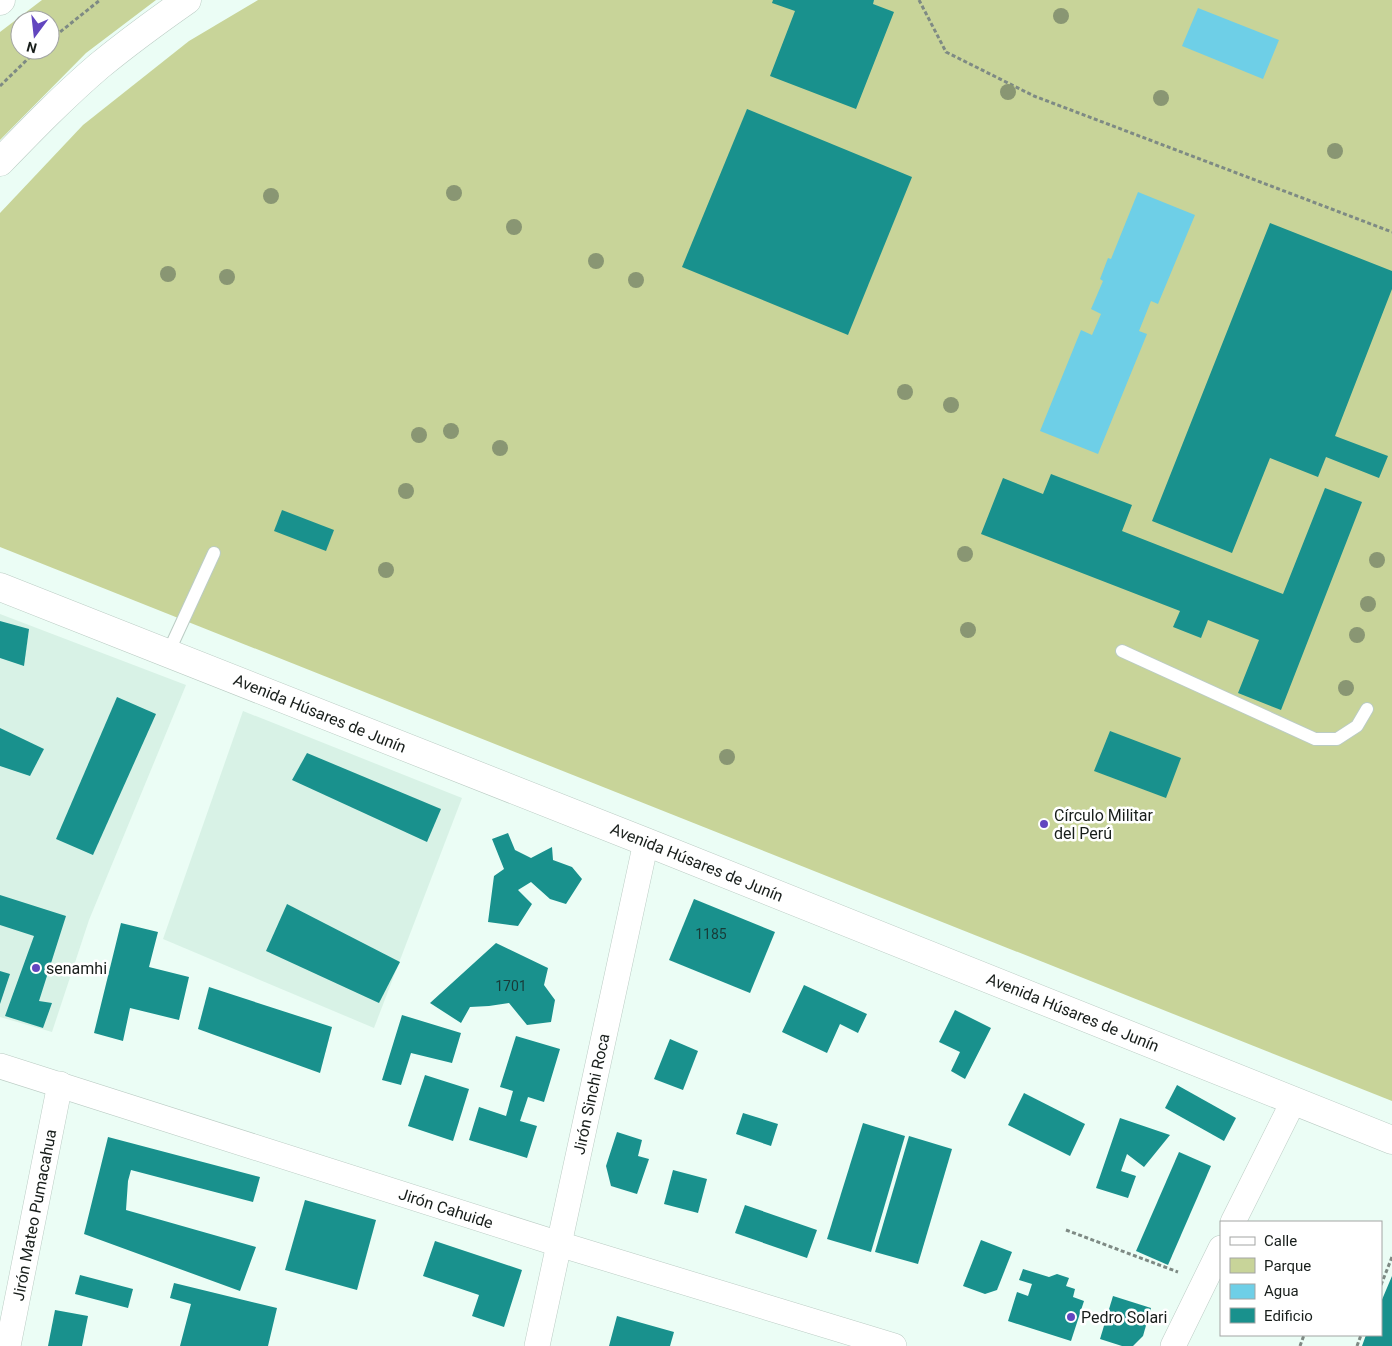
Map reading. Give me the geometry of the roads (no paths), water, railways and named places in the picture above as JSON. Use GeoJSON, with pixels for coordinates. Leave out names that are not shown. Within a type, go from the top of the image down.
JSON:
{"type":"FeatureCollection","features":[{"type":"Feature","properties":{"kind":"street"},"geometry":{"type":"LineString","coordinates":[[0,162],[29,131],[98,67],[155,22],[187,0]]}},
{"type":"Feature","properties":{"kind":"street","name":"Avenida Húsares de Junín"},"geometry":{"type":"LineString","coordinates":[[0,587],[646,842],[1392,1140]]}},
{"type":"Feature","properties":{"kind":"street","name":"Jirón Sinchi Roca"},"geometry":{"type":"LineString","coordinates":[[537,1346],[646,842]]}},
{"type":"Feature","properties":{"kind":"street","name":"Jirón Cahuide"},"geometry":{"type":"LineString","coordinates":[[0,1066],[559,1244],[894,1346]]}},
{"type":"Feature","properties":{"kind":"street","name":"Jirón Mateo Pumacahua"},"geometry":{"type":"LineString","coordinates":[[8,1346],[60,1084]]}},
{"type":"Feature","properties":{"kind":"street"},"geometry":{"type":"LineString","coordinates":[[1234,1221],[1294,1100]]}},
{"type":"Feature","properties":{"kind":"street"},"geometry":{"type":"LineString","coordinates":[[1173,1346],[1220,1250]]}},
{"type":"Feature","properties":{"kind":"lane"},"geometry":{"type":"LineString","coordinates":[[168,653],[214,553]]}},
{"type":"Feature","properties":{"kind":"lane"},"geometry":{"type":"LineString","coordinates":[[1122,651],[1315,739],[1337,739],[1357,726],[1367,709]]}},
{"type":"Feature","properties":{"kind":"water"},"geometry":{"type":"Polygon","coordinates":[[[1198,8],[1279,40],[1263,79],[1182,46],[1198,8]]]}},
{"type":"Feature","properties":{"kind":"water"},"geometry":{"type":"Polygon","coordinates":[[[1138,192],[1195,215],[1158,304],[1151,301],[1139,331],[1147,334],[1098,454],[1040,431],[1081,330],[1092,335],[1101,314],[1091,309],[1103,281],[1100,279],[1108,258],[1111,259],[1138,192]]]}},
{"type":"Feature","properties":{"kind":"place","name":"Círculo Militar del Perú"},"geometry":{"type":"Point","coordinates":[1044,824]}},
{"type":"Feature","properties":{"kind":"place","name":"senamhi"},"geometry":{"type":"Point","coordinates":[36,968]}},
{"type":"Feature","properties":{"kind":"place","name":"Pedro Solari"},"geometry":{"type":"Point","coordinates":[1071,1317]}}]}
